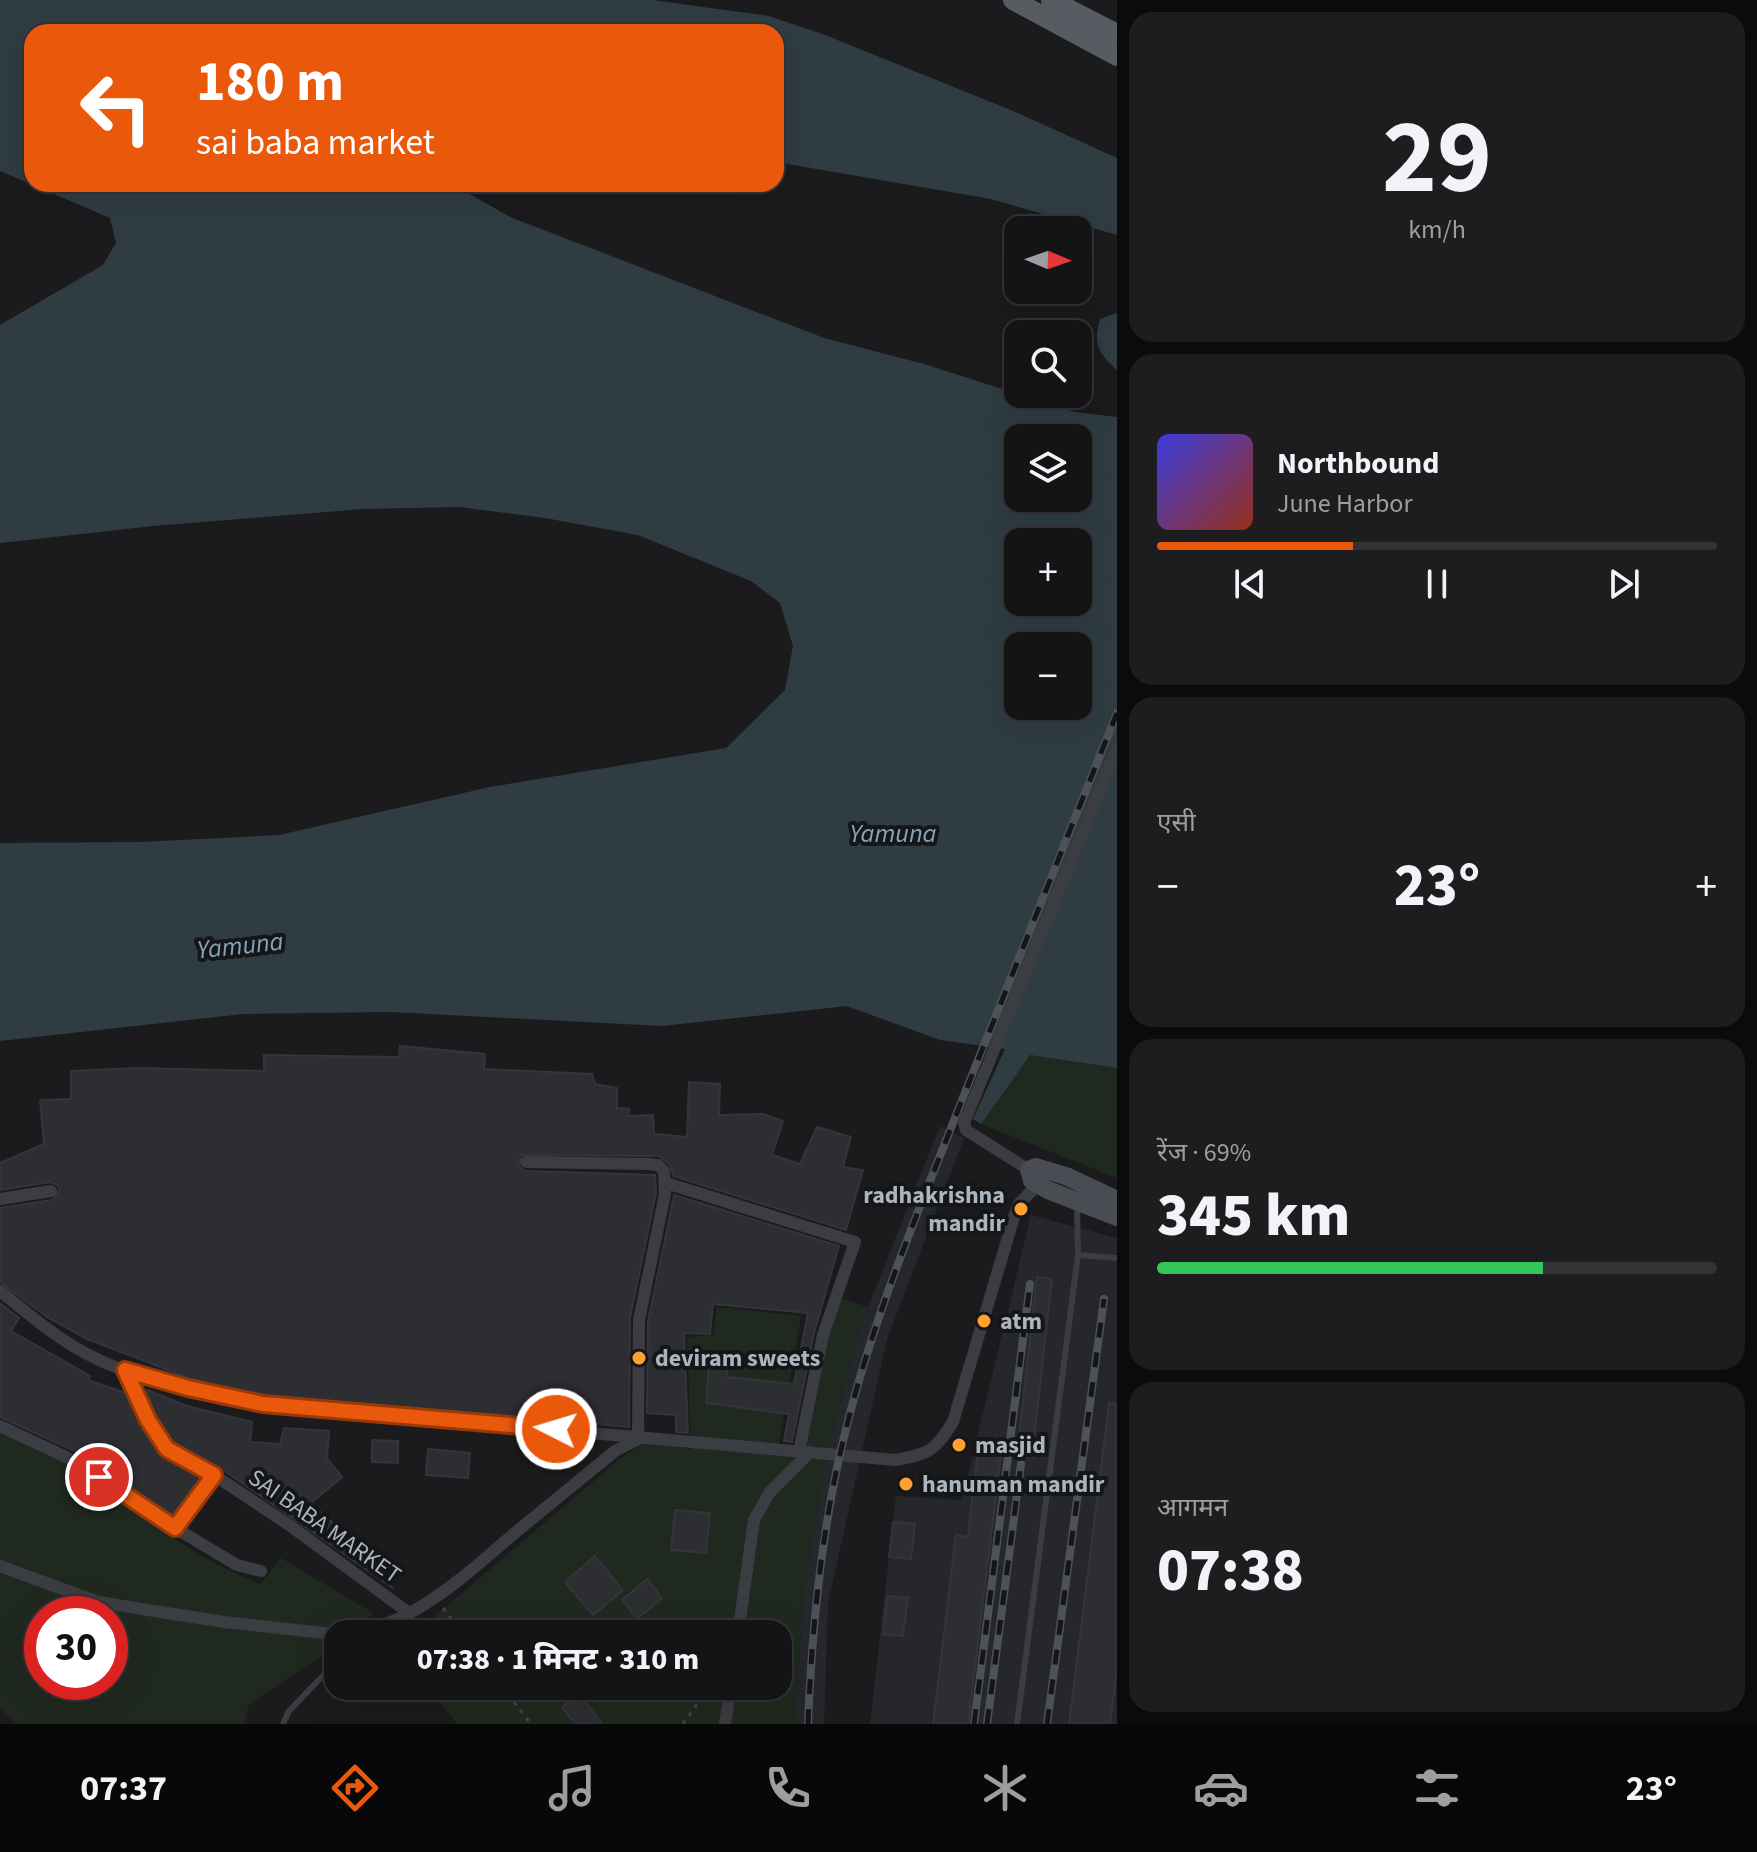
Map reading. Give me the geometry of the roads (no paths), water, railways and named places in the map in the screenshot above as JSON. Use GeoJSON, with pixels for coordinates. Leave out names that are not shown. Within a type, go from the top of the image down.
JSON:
{"type":"FeatureCollection","features":[{"type":"Feature","properties":{"kind":"main road"},"geometry":{"type":"LineString","coordinates":[[1013,0],[1117,56]]}},
{"type":"Feature","properties":{"kind":"main road"},"geometry":{"type":"LineString","coordinates":[[1051,0],[1117,34]]}},
{"type":"Feature","properties":{"kind":"main road"},"geometry":{"type":"LineString","coordinates":[[1036,1167],[1058,1173],[1115,1208],[1077,1202],[1034,1177],[1036,1167]]}},
{"type":"Feature","properties":{"kind":"street"},"geometry":{"type":"LineString","coordinates":[[0,1291],[46,1328],[86,1353],[125,1370],[188,1388],[263,1404],[642,1435],[895,1460],[937,1448],[953,1422],[1014,1217],[1034,1177],[966,1130],[964,1123],[1117,749]]}},
{"type":"Feature","properties":{"kind":"street"},"geometry":{"type":"LineString","coordinates":[[526,1162],[658,1165],[664,1171],[666,1183],[639,1320],[642,1435]]}},
{"type":"Feature","properties":{"kind":"street"},"geometry":{"type":"LineString","coordinates":[[666,1183],[855,1242],[823,1335],[805,1452],[757,1512],[740,1620]]}},
{"type":"Feature","properties":{"kind":"street"},"geometry":{"type":"LineString","coordinates":[[0,1199],[51,1191]]}},
{"type":"Feature","properties":{"kind":"street","name":"SAI BABA MARKET"},"geometry":{"type":"LineString","coordinates":[[125,1370],[148,1420],[167,1449],[214,1475],[289,1525],[409,1613]]}},
{"type":"Feature","properties":{"kind":"street"},"geometry":{"type":"LineString","coordinates":[[0,1426],[79,1463],[175,1528],[237,1565],[261,1571]]}},
{"type":"Feature","properties":{"kind":"street"},"geometry":{"type":"LineString","coordinates":[[392,1620],[409,1613],[459,1579],[615,1451],[642,1435]]}},
{"type":"Feature","properties":{"kind":"street"},"geometry":{"type":"LineString","coordinates":[[175,1528],[214,1475]]}},
{"type":"Feature","properties":{"kind":"street"},"geometry":{"type":"LineString","coordinates":[[0,1566],[76,1596],[127,1608],[324,1633]]}},
{"type":"Feature","properties":{"kind":"street"},"geometry":{"type":"LineString","coordinates":[[725,1724],[729,1700]]}},
{"type":"Feature","properties":{"kind":"lane"},"geometry":{"type":"LineString","coordinates":[[1017,1724],[1078,1255],[1077,1202]]}},
{"type":"Feature","properties":{"kind":"lane"},"geometry":{"type":"LineString","coordinates":[[1078,1255],[1117,1258]]}},
{"type":"Feature","properties":{"kind":"lane"},"geometry":{"type":"LineString","coordinates":[[283,1724],[289,1711],[324,1675]]}},
{"type":"Feature","properties":{"kind":"water","name":"Yamuna"},"geometry":{"type":"Polygon","coordinates":[[[0,0],[652,0],[769,16],[825,35],[1013,111],[1117,158],[1117,235],[1092,228],[1092,216],[1050,216],[991,199],[784,163],[784,24],[24,24],[24,181],[0,171],[0,0]]]}},
{"type":"Feature","properties":{"kind":"water","name":"Yamuna"},"geometry":{"type":"Polygon","coordinates":[[[49,192],[466,192],[510,217],[824,338],[924,364],[1004,389],[1004,408],[1062,408],[1117,417],[1117,1068],[1030,1055],[981,1124],[973,1119],[1005,1049],[940,1040],[847,1006],[662,1026],[390,1012],[243,1014],[0,1041],[0,843],[141,842],[279,835],[490,787],[726,748],[785,690],[793,646],[780,603],[751,581],[638,535],[545,518],[459,507],[363,509],[153,526],[0,543],[0,325],[103,265],[116,243],[110,218],[49,192]]]}},
{"type":"Feature","properties":{"kind":"water"},"geometry":{"type":"Polygon","coordinates":[[[1117,313],[1117,370],[1101,353],[1097,335],[1100,319],[1117,313]]]}},
{"type":"Feature","properties":{"kind":"railway"},"geometry":{"type":"LineString","coordinates":[[808,1724],[812,1649],[825,1536],[838,1462],[858,1383],[915,1220],[1117,713]]}},
{"type":"Feature","properties":{"kind":"railway"},"geometry":{"type":"LineString","coordinates":[[974,1724],[1030,1284]]}},
{"type":"Feature","properties":{"kind":"railway"},"geometry":{"type":"LineString","coordinates":[[1047,1724],[1104,1299]]}},
{"type":"Feature","properties":{"kind":"railway"},"geometry":{"type":"LineString","coordinates":[[987,1724],[1021,1464]]}},
{"type":"Feature","properties":{"kind":"place","name":"radhakrishna mandir"},"geometry":{"type":"Point","coordinates":[1021,1209]}},
{"type":"Feature","properties":{"kind":"place","name":"atm"},"geometry":{"type":"Point","coordinates":[984,1321]}},
{"type":"Feature","properties":{"kind":"place","name":"deviram sweets"},"geometry":{"type":"Point","coordinates":[639,1358]}},
{"type":"Feature","properties":{"kind":"place","name":"masjid"},"geometry":{"type":"Point","coordinates":[959,1445]}},
{"type":"Feature","properties":{"kind":"place","name":"hanuman mandir"},"geometry":{"type":"Point","coordinates":[906,1484]}}]}
